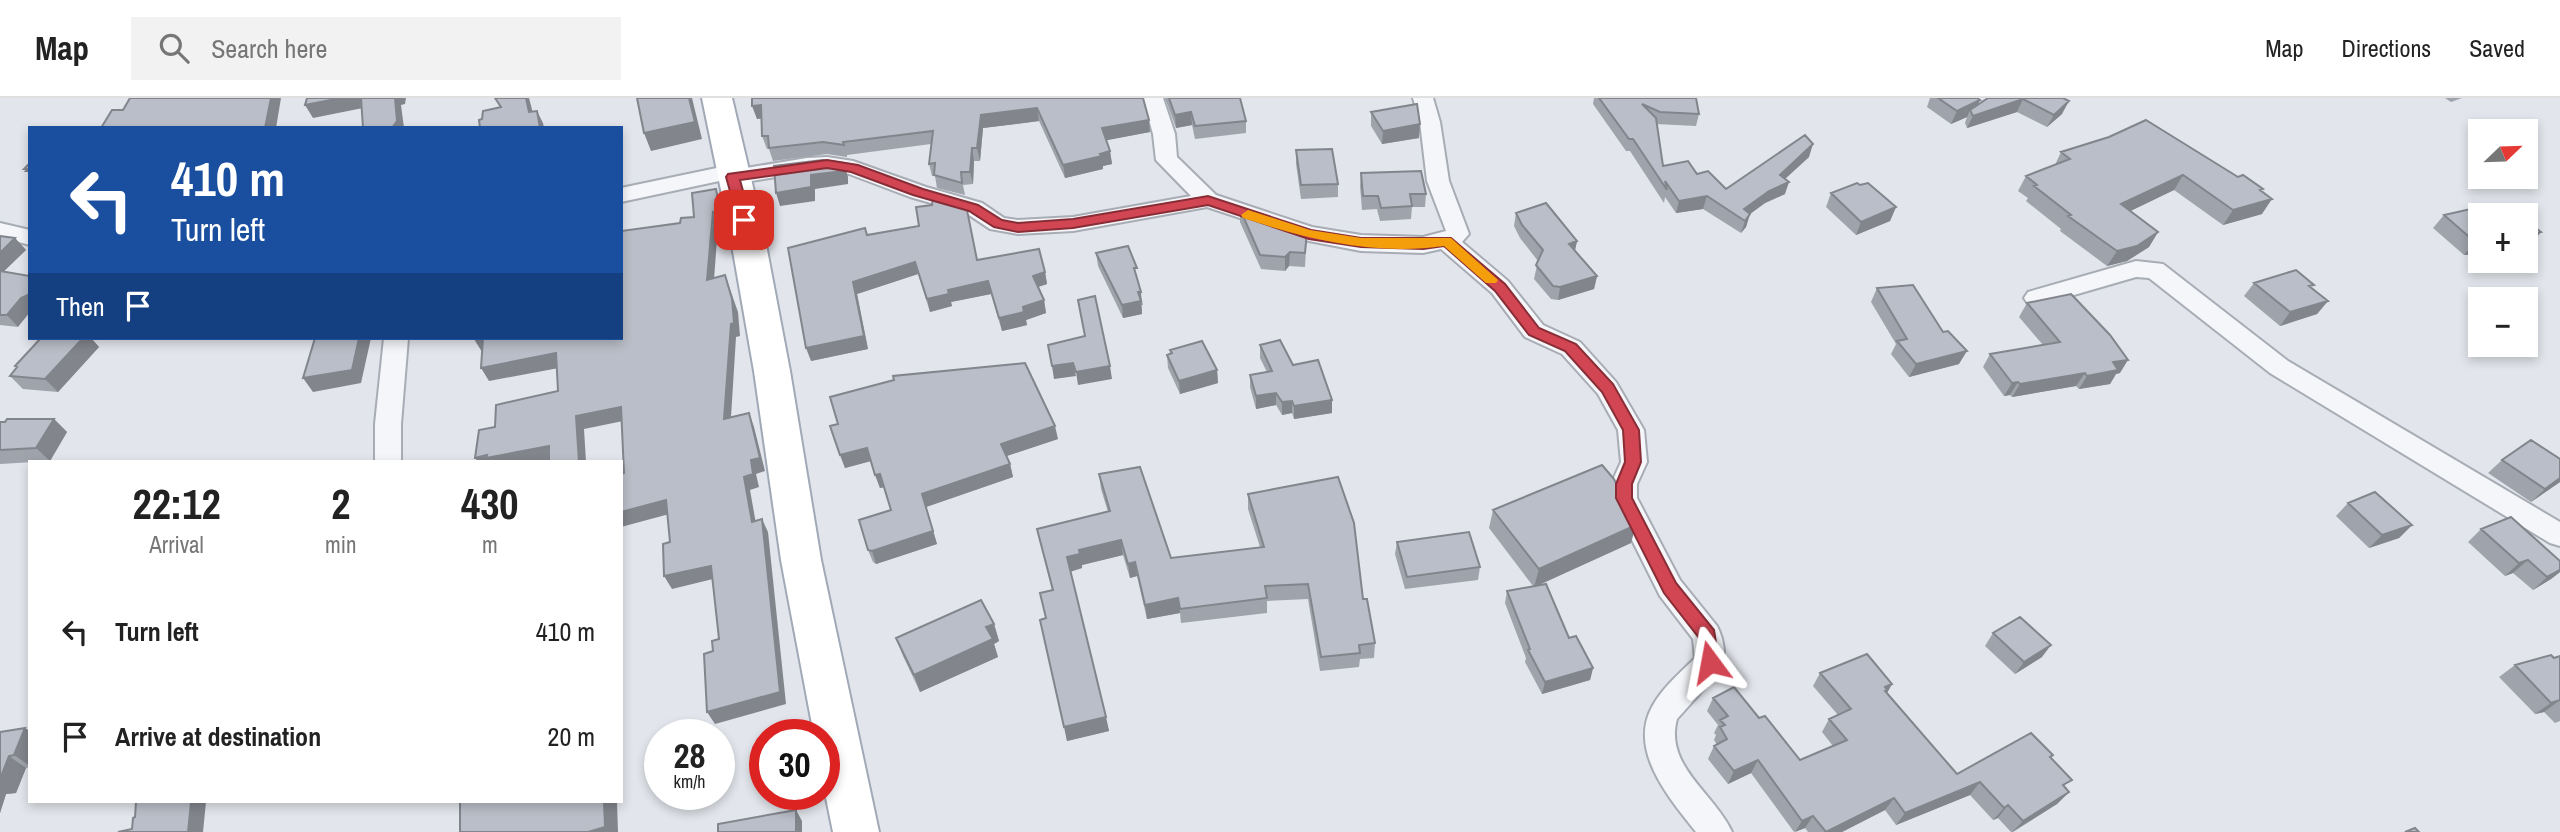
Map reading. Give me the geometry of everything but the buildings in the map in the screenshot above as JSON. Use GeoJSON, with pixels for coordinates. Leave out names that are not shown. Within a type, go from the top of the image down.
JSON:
{"type":"FeatureCollection","features":[{"type":"Feature","properties":{"kind":"main road"},"geometry":{"type":"LineString","coordinates":[[718,98],[772,370],[801,560],[856,832]]}},
{"type":"Feature","properties":{"kind":"street"},"geometry":{"type":"LineString","coordinates":[[1153,98],[1164,134],[1167,160],[1208,200],[1272,223],[1322,236],[1361,243],[1423,245],[1446,242],[1458,234],[1438,181],[1430,122],[1423,98]]}},
{"type":"Feature","properties":{"kind":"street"},"geometry":{"type":"LineString","coordinates":[[623,195],[732,174],[807,166],[842,166],[965,205],[999,224],[1018,227],[1073,223],[1208,200]]}},
{"type":"Feature","properties":{"kind":"street"},"geometry":{"type":"LineString","coordinates":[[0,230],[28,237]]}},
{"type":"Feature","properties":{"kind":"street"},"geometry":{"type":"LineString","coordinates":[[1446,242],[1500,287],[1534,331],[1571,348],[1608,388],[1631,430],[1633,462],[1624,484],[1624,498],[1670,588],[1707,635],[1710,662],[1662,716],[1658,743],[1680,786],[1716,832]]}},
{"type":"Feature","properties":{"kind":"street"},"geometry":{"type":"LineString","coordinates":[[2036,298],[2137,268],[2155,270],[2279,367],[2560,535]]}},
{"type":"Feature","properties":{"kind":"street"},"geometry":{"type":"LineString","coordinates":[[388,460],[388,424],[396,340]]}},
{"type":"Feature","properties":{"kind":"slow traffic"},"geometry":{"type":"LineString","coordinates":[[1248,215],[1309,234],[1361,243],[1423,245],[1446,242],[1491,280]]}},
{"type":"Feature","properties":{"kind":"route"},"geometry":{"type":"LineString","coordinates":[[744,220],[733,177],[827,164],[853,168],[918,192],[957,202],[974,208],[985,218],[999,224],[1018,227],[1073,223],[1208,200],[1309,234],[1361,243],[1423,245],[1446,242],[1500,287],[1534,331],[1571,348],[1608,388],[1631,430],[1633,462],[1624,484],[1624,498],[1670,588],[1707,635],[1710,662]]}}]}
